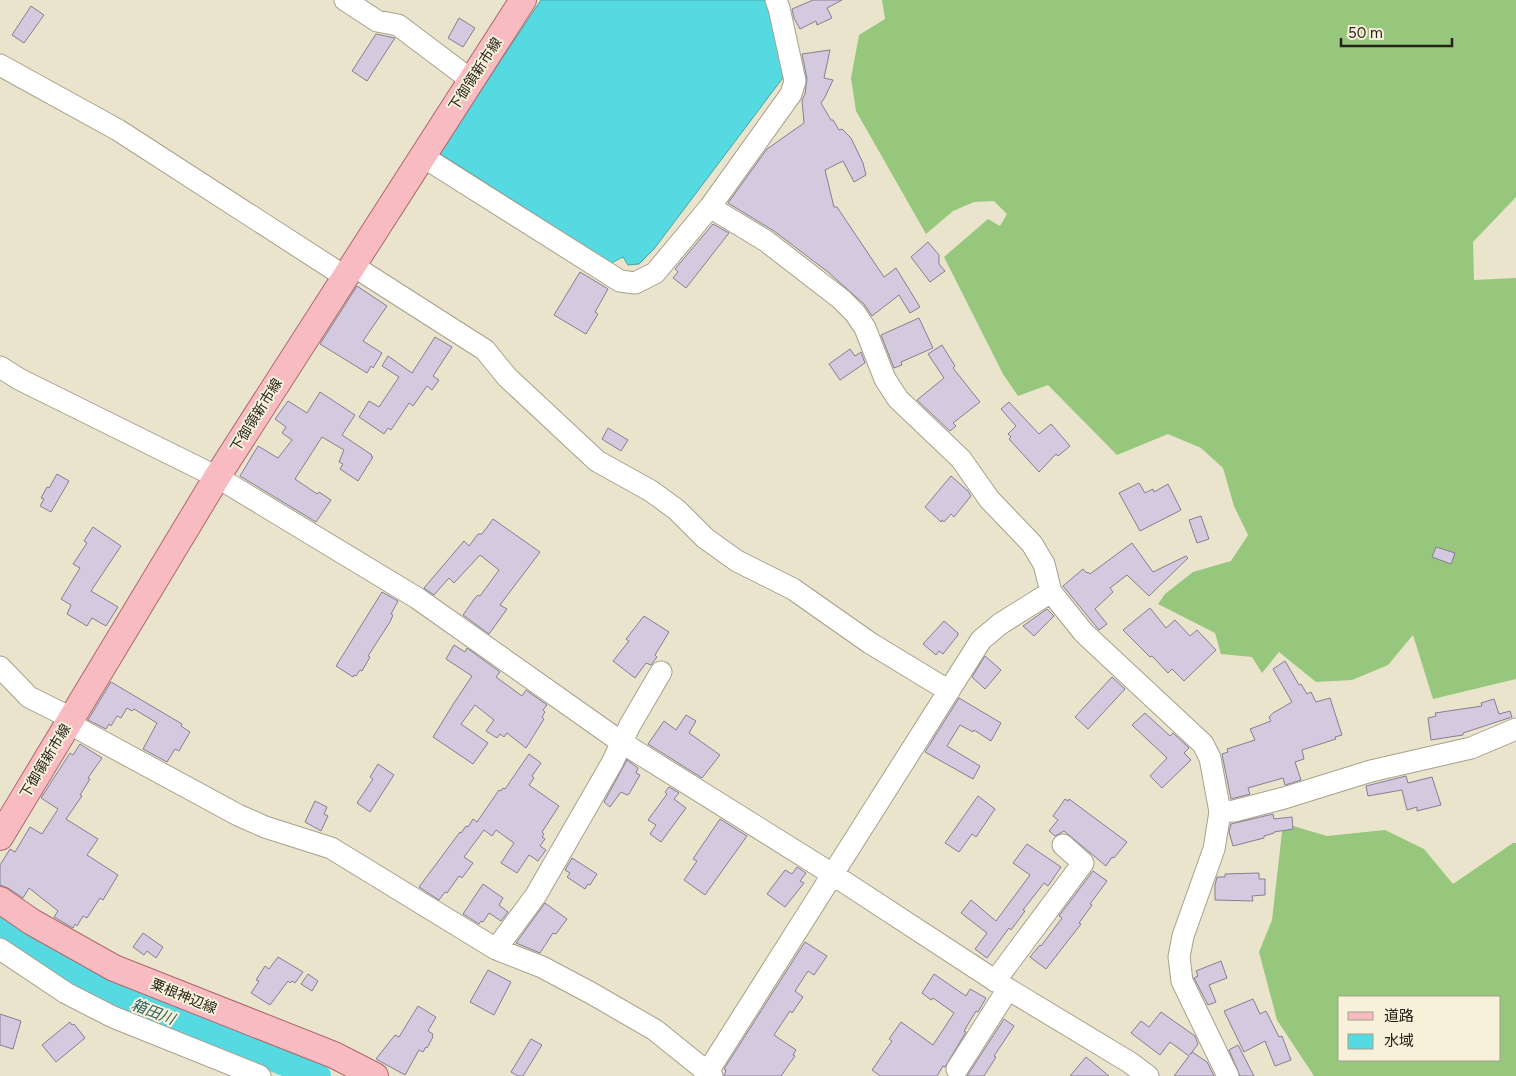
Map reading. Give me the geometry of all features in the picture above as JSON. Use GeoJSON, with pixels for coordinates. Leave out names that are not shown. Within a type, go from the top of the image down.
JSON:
{"type":"FeatureCollection","features":[{"type":"Feature","properties":{"kind":"main road","name":"下御領新市線"},"geometry":{"type":"LineString","coordinates":[[0,837],[217,476],[523,0]]}},
{"type":"Feature","properties":{"kind":"main road","name":"粟根神辺線"},"geometry":{"type":"LineString","coordinates":[[0,900],[32,922],[114,968],[334,1055],[375,1076]]}},
{"type":"Feature","properties":{"kind":"street"},"geometry":{"type":"LineString","coordinates":[[422,156],[620,281],[635,284],[655,273],[710,207],[791,94],[795,81],[776,0]]}},
{"type":"Feature","properties":{"kind":"street"},"geometry":{"type":"LineString","coordinates":[[350,1],[377,21],[398,25],[471,80]]}},
{"type":"Feature","properties":{"kind":"street"},"geometry":{"type":"LineString","coordinates":[[0,65],[118,130],[348,271],[485,350],[507,376],[597,461],[651,491],[677,510],[705,538],[737,561],[793,589],[870,643],[949,690]]}},
{"type":"Feature","properties":{"kind":"street"},"geometry":{"type":"LineString","coordinates":[[710,207],[766,241],[834,294],[855,313],[874,349],[885,379],[898,399],[961,459],[989,499],[1032,544],[1044,564],[1051,592],[1084,633],[1203,744],[1210,758],[1220,812],[1214,849],[1183,936],[1179,957],[1182,981],[1228,1076]]}},
{"type":"Feature","properties":{"kind":"street"},"geometry":{"type":"LineString","coordinates":[[0,367],[19,379],[217,476],[416,598],[620,742],[832,874],[1126,1069],[1148,1076]]}},
{"type":"Feature","properties":{"kind":"street"},"geometry":{"type":"LineString","coordinates":[[0,668],[29,697],[61,713],[81,730],[238,815],[265,827],[331,848],[496,949],[542,967],[655,1030],[708,1074],[832,874],[981,640],[1000,624],[1051,592]]}},
{"type":"Feature","properties":{"kind":"street"},"geometry":{"type":"LineString","coordinates":[[496,949],[536,894],[612,763],[620,742],[661,672]]}},
{"type":"Feature","properties":{"kind":"street"},"geometry":{"type":"LineString","coordinates":[[1220,812],[1234,811],[1284,798],[1371,771],[1471,748],[1516,729]]}},
{"type":"Feature","properties":{"kind":"street"},"geometry":{"type":"LineString","coordinates":[[957,1069],[1002,985],[1084,863],[1063,845]]}},
{"type":"Feature","properties":{"kind":"street"},"geometry":{"type":"LineString","coordinates":[[0,949],[66,993],[113,1017],[260,1076]]}},
{"type":"Feature","properties":{"kind":"green space"},"geometry":{"type":"Polygon","coordinates":[[[882,0],[1516,0],[1516,197],[1473,242],[1474,280],[1516,278],[1516,679],[1433,699],[1413,635],[1388,665],[1352,680],[1316,682],[1279,652],[1262,673],[1252,657],[1221,654],[1215,633],[1158,604],[1165,594],[1193,572],[1231,561],[1248,535],[1234,506],[1223,468],[1201,448],[1168,434],[1117,455],[1048,385],[1018,396],[1003,374],[944,257],[988,219],[1000,226],[1007,214],[994,201],[974,202],[953,211],[926,234],[856,111],[851,78],[859,35],[885,19],[882,0]]]}},
{"type":"Feature","properties":{"kind":"green space"},"geometry":{"type":"Polygon","coordinates":[[[1283,823],[1327,836],[1385,830],[1424,849],[1453,884],[1513,843],[1516,843],[1516,1076],[1314,1076],[1277,1020],[1259,952],[1272,920],[1283,823]]]}},
{"type":"Feature","properties":{"kind":"water"},"geometry":{"type":"Polygon","coordinates":[[[541,0],[766,0],[785,75],[654,249],[639,264],[628,265],[623,257],[611,263],[439,153],[541,0]]]}},
{"type":"Feature","properties":{"kind":"building"},"geometry":{"type":"Polygon","coordinates":[[[813,0],[842,0],[827,8],[832,18],[817,25],[816,21],[800,29],[792,9],[813,0]]]}},
{"type":"Feature","properties":{"kind":"building"},"geometry":{"type":"Polygon","coordinates":[[[31,6],[44,15],[24,43],[12,35],[31,6]]]}},
{"type":"Feature","properties":{"kind":"building"},"geometry":{"type":"Polygon","coordinates":[[[459,18],[475,28],[463,47],[448,38],[459,18]]]}},
{"type":"Feature","properties":{"kind":"building"},"geometry":{"type":"Polygon","coordinates":[[[376,34],[395,38],[367,81],[352,71],[376,34]]]}},
{"type":"Feature","properties":{"kind":"building"},"geometry":{"type":"Polygon","coordinates":[[[830,50],[824,78],[833,80],[821,103],[839,130],[842,129],[851,138],[863,163],[866,175],[854,182],[843,161],[825,170],[834,207],[837,207],[884,277],[896,268],[920,307],[910,313],[899,295],[872,316],[864,304],[828,272],[774,231],[728,203],[767,149],[804,123],[802,100],[805,94],[807,79],[802,54],[830,50]]]}},
{"type":"Feature","properties":{"kind":"building"},"geometry":{"type":"Polygon","coordinates":[[[713,224],[729,233],[686,288],[673,278],[678,272],[675,269],[713,224]]]}},
{"type":"Feature","properties":{"kind":"building"},"geometry":{"type":"Polygon","coordinates":[[[928,242],[939,255],[939,264],[945,271],[930,282],[911,257],[928,242]]]}},
{"type":"Feature","properties":{"kind":"building"},"geometry":{"type":"Polygon","coordinates":[[[580,272],[608,289],[595,312],[598,314],[586,334],[554,315],[580,272]]]}},
{"type":"Feature","properties":{"kind":"building"},"geometry":{"type":"Polygon","coordinates":[[[357,286],[387,306],[363,341],[382,353],[373,368],[371,366],[367,373],[320,344],[357,286]]]}},
{"type":"Feature","properties":{"kind":"building"},"geometry":{"type":"Polygon","coordinates":[[[919,318],[933,348],[901,362],[902,365],[894,368],[881,335],[919,318]]]}},
{"type":"Feature","properties":{"kind":"building"},"geometry":{"type":"Polygon","coordinates":[[[435,337],[452,347],[433,376],[439,380],[432,390],[427,386],[413,406],[409,403],[391,430],[388,428],[384,434],[359,417],[369,401],[379,407],[399,377],[382,366],[388,356],[412,373],[435,337]]]}},
{"type":"Feature","properties":{"kind":"building"},"geometry":{"type":"Polygon","coordinates":[[[942,345],[955,366],[953,368],[980,402],[953,423],[956,426],[950,431],[917,400],[944,378],[928,354],[942,345]]]}},
{"type":"Feature","properties":{"kind":"building"},"geometry":{"type":"Polygon","coordinates":[[[850,349],[855,356],[861,352],[865,363],[840,380],[829,364],[850,349]]]}},
{"type":"Feature","properties":{"kind":"building"},"geometry":{"type":"Polygon","coordinates":[[[320,392],[355,415],[342,435],[373,457],[358,481],[340,469],[343,464],[339,462],[344,450],[322,437],[295,479],[317,494],[319,492],[331,500],[316,522],[240,476],[258,446],[278,458],[292,440],[282,433],[286,427],[275,419],[288,401],[307,413],[320,392]]]}},
{"type":"Feature","properties":{"kind":"building"},"geometry":{"type":"Polygon","coordinates":[[[1009,402],[1039,434],[1051,424],[1070,446],[1058,456],[1056,454],[1039,472],[1009,439],[1011,437],[1008,434],[1016,426],[1001,409],[1009,402]]]}},
{"type":"Feature","properties":{"kind":"building"},"geometry":{"type":"Polygon","coordinates":[[[608,428],[628,440],[621,451],[602,439],[608,428]]]}},
{"type":"Feature","properties":{"kind":"building"},"geometry":{"type":"Polygon","coordinates":[[[57,474],[69,481],[51,512],[40,506],[44,499],[41,498],[57,474]]]}},
{"type":"Feature","properties":{"kind":"building"},"geometry":{"type":"Polygon","coordinates":[[[951,476],[971,496],[954,517],[951,514],[944,522],[942,520],[941,522],[925,507],[951,476]]]}},
{"type":"Feature","properties":{"kind":"building"},"geometry":{"type":"Polygon","coordinates":[[[1139,483],[1145,493],[1153,489],[1154,492],[1168,484],[1181,510],[1140,531],[1119,493],[1139,483]]]}},
{"type":"Feature","properties":{"kind":"building"},"geometry":{"type":"Polygon","coordinates":[[[1201,516],[1209,539],[1197,543],[1189,520],[1201,516]]]}},
{"type":"Feature","properties":{"kind":"building"},"geometry":{"type":"Polygon","coordinates":[[[493,519],[540,552],[500,605],[507,609],[489,634],[463,615],[499,570],[480,555],[454,583],[449,578],[434,595],[424,588],[464,541],[469,546],[478,534],[482,534],[493,519]]]}},
{"type":"Feature","properties":{"kind":"building"},"geometry":{"type":"Polygon","coordinates":[[[93,527],[121,546],[91,591],[118,607],[106,626],[92,618],[87,626],[67,614],[71,605],[61,599],[80,568],[73,564],[87,543],[84,541],[93,527]]]}},
{"type":"Feature","properties":{"kind":"building"},"geometry":{"type":"Polygon","coordinates":[[[1132,543],[1153,572],[1186,556],[1188,558],[1149,596],[1127,575],[1110,588],[1113,592],[1095,609],[1107,624],[1099,630],[1063,586],[1083,569],[1090,574],[1132,543]]]}},
{"type":"Feature","properties":{"kind":"building"},"geometry":{"type":"Polygon","coordinates":[[[1436,547],[1455,553],[1451,564],[1432,557],[1436,547]]]}},
{"type":"Feature","properties":{"kind":"building"},"geometry":{"type":"Polygon","coordinates":[[[382,592],[398,601],[391,614],[393,615],[390,622],[368,656],[370,657],[362,671],[360,670],[353,677],[336,666],[382,592]]]}},
{"type":"Feature","properties":{"kind":"building"},"geometry":{"type":"Polygon","coordinates":[[[1150,608],[1166,628],[1175,620],[1190,636],[1197,630],[1216,650],[1184,681],[1172,669],[1168,673],[1123,630],[1150,608]]]}},
{"type":"Feature","properties":{"kind":"building"},"geometry":{"type":"Polygon","coordinates":[[[1047,609],[1054,616],[1034,636],[1023,626],[1047,609]]]}},
{"type":"Feature","properties":{"kind":"building"},"geometry":{"type":"Polygon","coordinates":[[[644,616],[669,632],[655,655],[657,657],[651,665],[646,663],[635,678],[613,661],[629,641],[626,639],[644,616]]]}},
{"type":"Feature","properties":{"kind":"building"},"geometry":{"type":"Polygon","coordinates":[[[944,621],[958,635],[943,654],[939,651],[936,655],[923,644],[944,621]]]}},
{"type":"Feature","properties":{"kind":"building"},"geometry":{"type":"Polygon","coordinates":[[[454,645],[465,652],[467,648],[500,672],[496,677],[522,696],[526,690],[547,705],[543,710],[545,712],[542,717],[544,719],[526,748],[507,733],[504,737],[500,734],[497,738],[486,731],[494,720],[475,705],[461,724],[488,743],[473,764],[433,737],[472,676],[446,659],[454,645]]]}},
{"type":"Feature","properties":{"kind":"building"},"geometry":{"type":"Polygon","coordinates":[[[985,656],[1001,670],[985,689],[972,677],[985,656]]]}},
{"type":"Feature","properties":{"kind":"building"},"geometry":{"type":"Polygon","coordinates":[[[1285,661],[1299,685],[1301,684],[1307,694],[1311,692],[1316,702],[1330,698],[1342,735],[1335,737],[1336,739],[1302,750],[1304,759],[1295,762],[1301,780],[1285,785],[1283,778],[1248,788],[1250,794],[1231,799],[1222,754],[1228,752],[1227,749],[1255,740],[1250,729],[1271,721],[1269,717],[1273,713],[1292,702],[1273,669],[1285,661]]]}},
{"type":"Feature","properties":{"kind":"building"},"geometry":{"type":"Polygon","coordinates":[[[1112,677],[1125,689],[1088,729],[1075,717],[1112,677]]]}},
{"type":"Feature","properties":{"kind":"building"},"geometry":{"type":"Polygon","coordinates":[[[111,682],[182,724],[181,726],[190,732],[179,751],[175,749],[167,762],[143,749],[157,723],[134,709],[132,711],[127,708],[121,718],[117,716],[111,726],[109,724],[106,729],[88,720],[111,682]]]}},
{"type":"Feature","properties":{"kind":"building"},"geometry":{"type":"Polygon","coordinates":[[[959,698],[1001,723],[991,741],[974,730],[973,732],[960,725],[947,746],[980,766],[973,779],[925,752],[959,698]]]}},
{"type":"Feature","properties":{"kind":"building"},"geometry":{"type":"Polygon","coordinates":[[[1494,699],[1499,714],[1510,711],[1512,717],[1463,733],[1463,735],[1431,740],[1428,718],[1436,716],[1435,713],[1482,706],[1481,703],[1494,699]]]}},
{"type":"Feature","properties":{"kind":"building"},"geometry":{"type":"Polygon","coordinates":[[[1145,713],[1170,736],[1173,733],[1189,748],[1184,753],[1191,760],[1162,788],[1150,776],[1167,758],[1132,725],[1145,713]]]}},
{"type":"Feature","properties":{"kind":"building"},"geometry":{"type":"Polygon","coordinates":[[[686,715],[696,721],[689,733],[720,755],[702,778],[648,744],[664,721],[676,730],[686,715]]]}},
{"type":"Feature","properties":{"kind":"building"},"geometry":{"type":"Polygon","coordinates":[[[80,744],[102,758],[88,778],[90,779],[80,795],[82,796],[66,819],[98,839],[87,855],[118,875],[103,900],[100,898],[87,918],[83,916],[77,926],[75,924],[73,928],[54,917],[58,911],[29,888],[23,898],[0,885],[0,865],[10,849],[15,852],[30,827],[42,834],[58,809],[41,798],[70,753],[73,755],[80,744]]]}},
{"type":"Feature","properties":{"kind":"building"},"geometry":{"type":"Polygon","coordinates":[[[529,754],[541,763],[532,776],[534,778],[529,785],[559,806],[542,832],[544,834],[542,837],[545,839],[540,846],[546,850],[538,861],[529,855],[517,873],[501,863],[514,843],[496,830],[492,836],[484,830],[464,857],[473,863],[462,878],[459,876],[447,893],[445,892],[439,900],[419,887],[460,832],[466,826],[468,827],[473,819],[477,822],[499,790],[505,789],[529,754]]]}},
{"type":"Feature","properties":{"kind":"building"},"geometry":{"type":"Polygon","coordinates":[[[627,760],[638,768],[636,773],[640,775],[629,794],[621,792],[610,807],[604,802],[627,760]]]}},
{"type":"Feature","properties":{"kind":"building"},"geometry":{"type":"Polygon","coordinates":[[[378,764],[394,775],[370,812],[357,803],[373,779],[370,777],[378,764]]]}},
{"type":"Feature","properties":{"kind":"building"},"geometry":{"type":"Polygon","coordinates":[[[1406,776],[1408,783],[1432,777],[1441,805],[1417,811],[1417,807],[1407,810],[1402,790],[1368,796],[1366,786],[1406,776]]]}},
{"type":"Feature","properties":{"kind":"building"},"geometry":{"type":"Polygon","coordinates":[[[669,787],[679,793],[674,799],[686,808],[661,842],[650,834],[656,825],[648,820],[667,794],[665,792],[669,787]]]}},
{"type":"Feature","properties":{"kind":"building"},"geometry":{"type":"Polygon","coordinates":[[[978,796],[995,809],[976,837],[972,834],[959,852],[945,843],[978,796]]]}},
{"type":"Feature","properties":{"kind":"building"},"geometry":{"type":"Polygon","coordinates":[[[1065,799],[1068,801],[1069,799],[1127,842],[1106,866],[1064,831],[1055,836],[1049,831],[1058,820],[1053,816],[1065,799]]]}},
{"type":"Feature","properties":{"kind":"building"},"geometry":{"type":"Polygon","coordinates":[[[315,801],[327,807],[324,814],[328,816],[321,831],[305,822],[315,801]]]}},
{"type":"Feature","properties":{"kind":"building"},"geometry":{"type":"Polygon","coordinates":[[[1273,814],[1274,819],[1292,817],[1293,829],[1274,832],[1264,836],[1264,838],[1233,846],[1229,832],[1231,824],[1273,814]]]}},
{"type":"Feature","properties":{"kind":"building"},"geometry":{"type":"Polygon","coordinates":[[[720,819],[747,836],[705,895],[684,880],[697,861],[693,859],[720,819]]]}},
{"type":"Feature","properties":{"kind":"building"},"geometry":{"type":"Polygon","coordinates":[[[1027,844],[1061,867],[1048,886],[1044,883],[1023,910],[1025,911],[1011,930],[1009,928],[987,958],[975,949],[987,933],[961,913],[971,900],[996,921],[1030,875],[1013,863],[1027,844]]]}},
{"type":"Feature","properties":{"kind":"building"},"geometry":{"type":"Polygon","coordinates":[[[572,858],[597,874],[585,889],[567,877],[570,873],[565,870],[572,858]]]}},
{"type":"Feature","properties":{"kind":"building"},"geometry":{"type":"Polygon","coordinates":[[[797,867],[806,873],[800,881],[804,883],[785,907],[767,894],[785,870],[792,874],[797,867]]]}},
{"type":"Feature","properties":{"kind":"building"},"geometry":{"type":"Polygon","coordinates":[[[1093,871],[1107,881],[1090,904],[1092,905],[1079,923],[1081,924],[1046,969],[1030,957],[1041,946],[1062,918],[1059,916],[1093,871]]]}},
{"type":"Feature","properties":{"kind":"building"},"geometry":{"type":"Polygon","coordinates":[[[1259,873],[1259,879],[1265,879],[1265,895],[1252,896],[1253,901],[1215,900],[1217,877],[1225,877],[1225,874],[1259,873]]]}},
{"type":"Feature","properties":{"kind":"building"},"geometry":{"type":"Polygon","coordinates":[[[483,884],[503,898],[499,905],[508,912],[501,921],[489,913],[483,922],[481,921],[479,924],[463,914],[483,884]]]}},
{"type":"Feature","properties":{"kind":"building"},"geometry":{"type":"Polygon","coordinates":[[[545,903],[567,919],[556,934],[553,933],[540,953],[516,943],[545,903]]]}},
{"type":"Feature","properties":{"kind":"building"},"geometry":{"type":"Polygon","coordinates":[[[143,933],[163,947],[156,958],[147,951],[144,955],[133,947],[143,933]]]}},
{"type":"Feature","properties":{"kind":"building"},"geometry":{"type":"Polygon","coordinates":[[[805,942],[827,956],[814,975],[808,971],[795,991],[803,997],[792,1013],[790,1011],[774,1035],[796,1050],[793,1055],[795,1056],[781,1076],[724,1076],[726,1070],[724,1069],[805,942]]]}},
{"type":"Feature","properties":{"kind":"building"},"geometry":{"type":"Polygon","coordinates":[[[278,957],[303,972],[295,983],[288,981],[270,1005],[251,993],[259,981],[256,980],[265,966],[269,969],[278,957]]]}},
{"type":"Feature","properties":{"kind":"building"},"geometry":{"type":"Polygon","coordinates":[[[1221,961],[1227,978],[1209,985],[1216,1002],[1208,1005],[1194,978],[1198,976],[1196,971],[1221,961]]]}},
{"type":"Feature","properties":{"kind":"building"},"geometry":{"type":"Polygon","coordinates":[[[488,970],[511,982],[494,1015],[470,1002],[488,970]]]}},
{"type":"Feature","properties":{"kind":"building"},"geometry":{"type":"Polygon","coordinates":[[[308,974],[318,981],[312,991],[301,984],[308,974]]]}},
{"type":"Feature","properties":{"kind":"building"},"geometry":{"type":"Polygon","coordinates":[[[934,974],[966,996],[970,989],[986,998],[964,1031],[966,1032],[945,1067],[943,1066],[937,1076],[880,1076],[872,1070],[892,1041],[889,1039],[901,1022],[933,1045],[954,1013],[933,998],[931,1000],[922,993],[934,974]]]}},
{"type":"Feature","properties":{"kind":"building"},"geometry":{"type":"Polygon","coordinates":[[[1253,999],[1260,1014],[1266,1011],[1279,1037],[1282,1036],[1291,1060],[1275,1066],[1265,1041],[1244,1052],[1224,1011],[1253,999]]]}},
{"type":"Feature","properties":{"kind":"building"},"geometry":{"type":"Polygon","coordinates":[[[418,1006],[436,1017],[428,1031],[433,1034],[433,1037],[423,1052],[419,1050],[405,1075],[376,1059],[395,1035],[399,1037],[418,1006]]]}},
{"type":"Feature","properties":{"kind":"building"},"geometry":{"type":"Polygon","coordinates":[[[1161,1012],[1195,1036],[1198,1044],[1192,1052],[1207,1062],[1214,1076],[1174,1076],[1189,1056],[1170,1042],[1160,1055],[1131,1033],[1141,1021],[1149,1027],[1161,1012]]]}},
{"type":"Feature","properties":{"kind":"building"},"geometry":{"type":"Polygon","coordinates":[[[0,1014],[21,1021],[13,1049],[0,1045],[0,1014]]]}},
{"type":"Feature","properties":{"kind":"building"},"geometry":{"type":"Polygon","coordinates":[[[1004,1019],[1014,1026],[994,1056],[996,1057],[984,1076],[967,1076],[1004,1019]]]}},
{"type":"Feature","properties":{"kind":"building"},"geometry":{"type":"Polygon","coordinates":[[[70,1022],[72,1025],[74,1024],[85,1038],[56,1062],[42,1045],[70,1022]]]}},
{"type":"Feature","properties":{"kind":"building"},"geometry":{"type":"Polygon","coordinates":[[[531,1039],[542,1045],[523,1076],[518,1076],[511,1072],[531,1039]]]}},
{"type":"Feature","properties":{"kind":"building"},"geometry":{"type":"Polygon","coordinates":[[[1238,1045],[1254,1076],[1240,1076],[1229,1050],[1238,1045]]]}},
{"type":"Feature","properties":{"kind":"building"},"geometry":{"type":"Polygon","coordinates":[[[1086,1057],[1109,1076],[1070,1076],[1086,1057]]]}},
{"type":"Feature","properties":{"kind":"waterway","name":"箱田川"},"geometry":{"type":"LineString","coordinates":[[0,925],[126,1001],[318,1076]]}}]}
